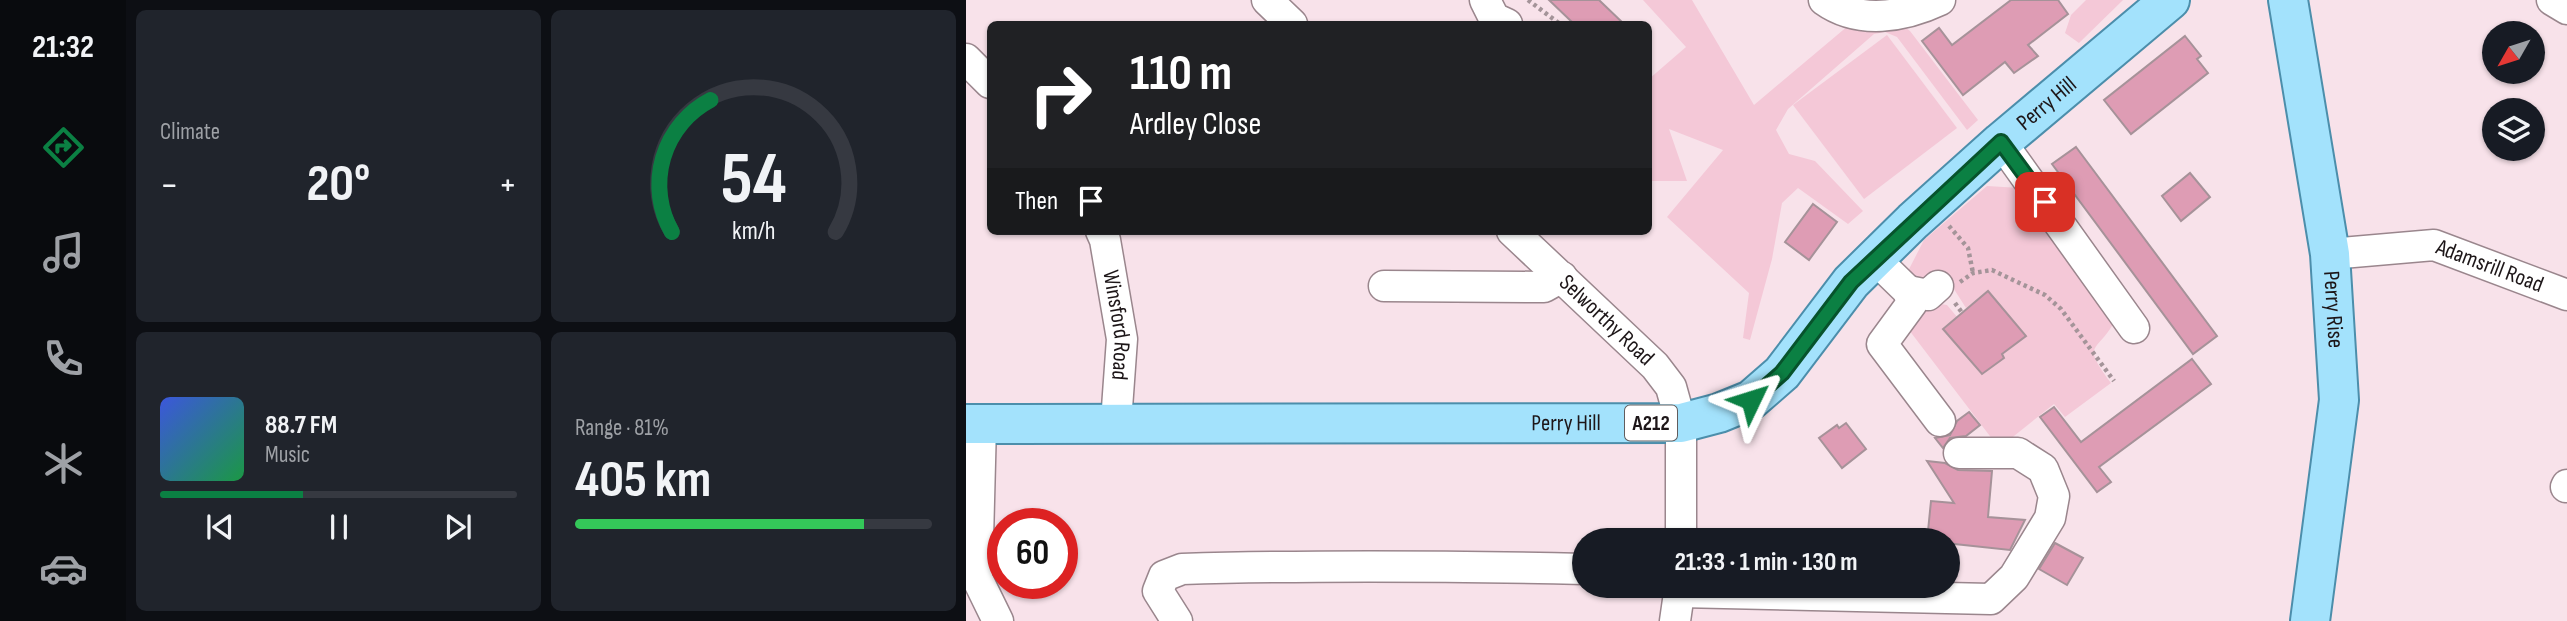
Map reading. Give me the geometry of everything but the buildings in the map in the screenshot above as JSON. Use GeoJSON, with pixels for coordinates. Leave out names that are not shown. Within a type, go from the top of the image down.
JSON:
{"type":"FeatureCollection","features":[{"type":"Feature","properties":{"kind":"main road","name":"Perry Hill"},"geometry":{"type":"LineString","coordinates":[[973,424],[1681,423],[1751,400],[1782,373],[1851,282],[1875,259],[2001,142],[2170,0]]}},
{"type":"Feature","properties":{"kind":"main road","name":"Perry Rise"},"geometry":{"type":"LineString","coordinates":[[2288,0],[2330,254],[2339,400],[2310,621]]}},
{"type":"Feature","properties":{"kind":"street"},"geometry":{"type":"LineString","coordinates":[[1266,0],[1290,21]]}},
{"type":"Feature","properties":{"kind":"street"},"geometry":{"type":"LineString","coordinates":[[1824,0],[1852,14],[1889,15],[1904,14],[1940,0]]}},
{"type":"Feature","properties":{"kind":"street"},"geometry":{"type":"LineString","coordinates":[[2552,0],[2567,9]]}},
{"type":"Feature","properties":{"kind":"street"},"geometry":{"type":"LineString","coordinates":[[966,59],[987,80]]}},
{"type":"Feature","properties":{"kind":"street"},"geometry":{"type":"LineString","coordinates":[[2001,142],[2134,328]]}},
{"type":"Feature","properties":{"kind":"street","name":"Winsford Road"},"geometry":{"type":"LineString","coordinates":[[1103,235],[1122,339],[1116,422]]}},
{"type":"Feature","properties":{"kind":"street","name":"Selworthy Road"},"geometry":{"type":"LineString","coordinates":[[1516,235],[1655,366],[1671,387],[1681,423],[1681,528]]}},
{"type":"Feature","properties":{"kind":"street","name":"Adamsrill Road"},"geometry":{"type":"LineString","coordinates":[[2330,254],[2434,245],[2567,295]]}},
{"type":"Feature","properties":{"kind":"street"},"geometry":{"type":"LineString","coordinates":[[1875,259],[1908,291],[1912,303],[1882,344],[1940,421]]}},
{"type":"Feature","properties":{"kind":"street"},"geometry":{"type":"LineString","coordinates":[[1384,286],[1544,287],[1562,277]]}},
{"type":"Feature","properties":{"kind":"street"},"geometry":{"type":"LineString","coordinates":[[1908,291],[1928,295],[1948,290]]}},
{"type":"Feature","properties":{"kind":"street"},"geometry":{"type":"LineString","coordinates":[[973,424],[977,578],[998,621]]}},
{"type":"Feature","properties":{"kind":"street"},"geometry":{"type":"LineString","coordinates":[[1678,600],[1990,598],[2014,577],[2050,519],[2054,496],[2043,469],[2018,453],[1959,453]]}},
{"type":"Feature","properties":{"kind":"street"},"geometry":{"type":"LineString","coordinates":[[1177,621],[1158,590],[1164,576],[1182,569],[1331,564],[1414,569],[1572,569]]}},
{"type":"Feature","properties":{"kind":"path"},"geometry":{"type":"LineString","coordinates":[[1528,0],[1556,21]]}},
{"type":"Feature","properties":{"kind":"path"},"geometry":{"type":"LineString","coordinates":[[1930,207],[1964,241],[1972,257],[1973,273]]}},
{"type":"Feature","properties":{"kind":"path"},"geometry":{"type":"LineString","coordinates":[[1963,314],[1948,290],[1973,273],[1992,270],[2045,295],[2061,309],[2114,381]]}},
{"type":"Feature","properties":{"kind":"shaded area"},"geometry":{"type":"Polygon","coordinates":[[[1643,0],[1692,0],[1754,105],[1855,20],[1897,21],[1910,31],[1978,120],[1967,130],[1897,37],[1885,32],[1874,34],[1788,109],[1776,130],[1789,154],[1815,161],[1863,211],[1848,224],[1798,188],[1782,203],[1772,259],[1750,340],[1743,338],[1749,293],[1667,217],[1723,150],[1669,129],[1687,181],[1652,181],[1652,76],[1686,47],[1643,0]]]}},
{"type":"Feature","properties":{"kind":"shaded area"},"geometry":{"type":"Polygon","coordinates":[[[2086,0],[2123,0],[2079,43],[2065,33],[2071,15],[2086,0]]]}},
{"type":"Feature","properties":{"kind":"shaded area"},"geometry":{"type":"Polygon","coordinates":[[[1887,35],[1957,128],[1864,199],[1793,105],[1887,35]]]}},
{"type":"Feature","properties":{"kind":"shaded area"},"geometry":{"type":"Polygon","coordinates":[[[1987,186],[2020,188],[2116,319],[2094,354],[2111,383],[2065,417],[2054,404],[1999,448],[1909,330],[1920,301],[1947,305],[1958,318],[1943,330],[1982,374],[2004,358],[2002,354],[2026,335],[1988,292],[1966,308],[1952,286],[1906,275],[1924,240],[1987,186]]]}},
{"type":"Feature","properties":{"kind":"route"},"geometry":{"type":"LineString","coordinates":[[1751,400],[1782,373],[1851,282],[1913,221],[2001,142],[2045,202]]}}]}
